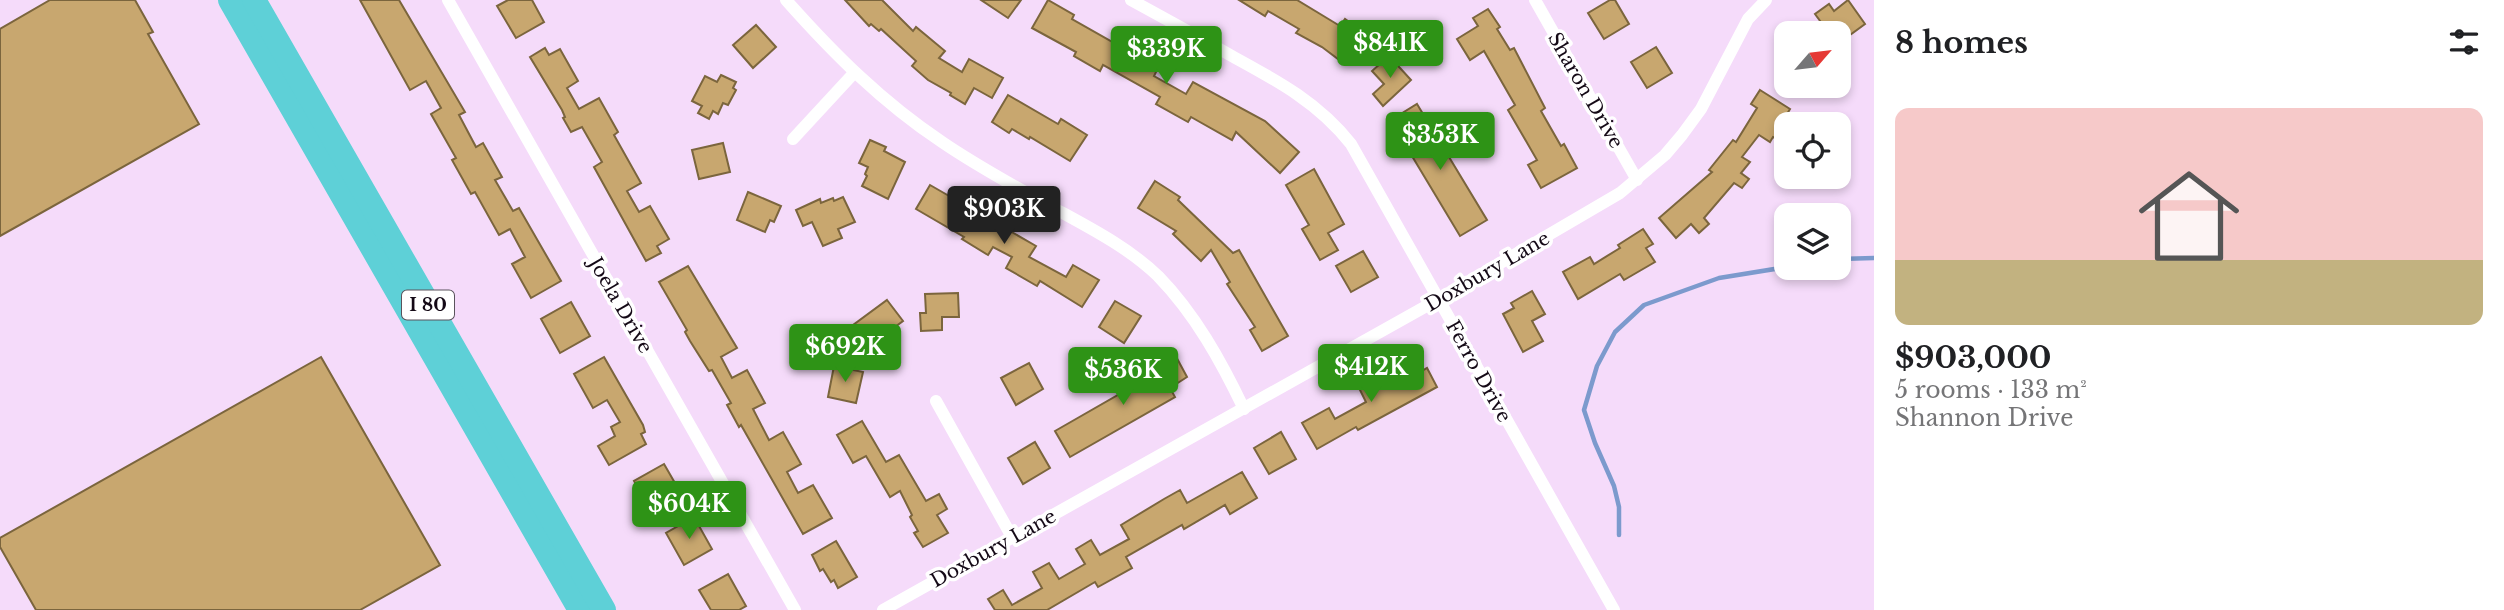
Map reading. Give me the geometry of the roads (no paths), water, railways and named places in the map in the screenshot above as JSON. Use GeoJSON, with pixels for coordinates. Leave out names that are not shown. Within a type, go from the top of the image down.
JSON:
{"type":"FeatureCollection","features":[{"type":"Feature","properties":{"kind":"highway","name":"I 80"},"geometry":{"type":"LineString","coordinates":[[230,0],[580,610]]}},
{"type":"Feature","properties":{"kind":"highway","name":"I 80"},"geometry":{"type":"LineString","coordinates":[[254,0],[604,610]]}},
{"type":"Feature","properties":{"kind":"street","name":"Joela Drive"},"geometry":{"type":"LineString","coordinates":[[448,0],[794,610]]}},
{"type":"Feature","properties":{"kind":"street"},"geometry":{"type":"LineString","coordinates":[[786,0],[834,54],[918,126],[980,167],[1096,232],[1156,274],[1201,329],[1244,409]]}},
{"type":"Feature","properties":{"kind":"street","name":"Ferro Drive"},"geometry":{"type":"LineString","coordinates":[[1131,0],[1309,101],[1334,123],[1351,144],[1614,610]]}},
{"type":"Feature","properties":{"kind":"street","name":"Sharon Drive"},"geometry":{"type":"LineString","coordinates":[[1535,0],[1637,180]]}},
{"type":"Feature","properties":{"kind":"street","name":"Doxbury Lane"},"geometry":{"type":"LineString","coordinates":[[883,610],[1439,299],[1620,193],[1665,155],[1701,109],[1748,19],[1766,0]]}},
{"type":"Feature","properties":{"kind":"street"},"geometry":{"type":"LineString","coordinates":[[793,139],[854,73]]}},
{"type":"Feature","properties":{"kind":"street"},"geometry":{"type":"LineString","coordinates":[[936,401],[1012,537]]}},
{"type":"Feature","properties":{"kind":"waterway"},"geometry":{"type":"LineString","coordinates":[[1851,259],[1874,258]]}},
{"type":"Feature","properties":{"kind":"waterway"},"geometry":{"type":"LineString","coordinates":[[1619,535],[1619,507],[1614,486],[1584,410],[1597,366],[1615,332],[1644,305],[1719,278],[1774,269]]}}]}
